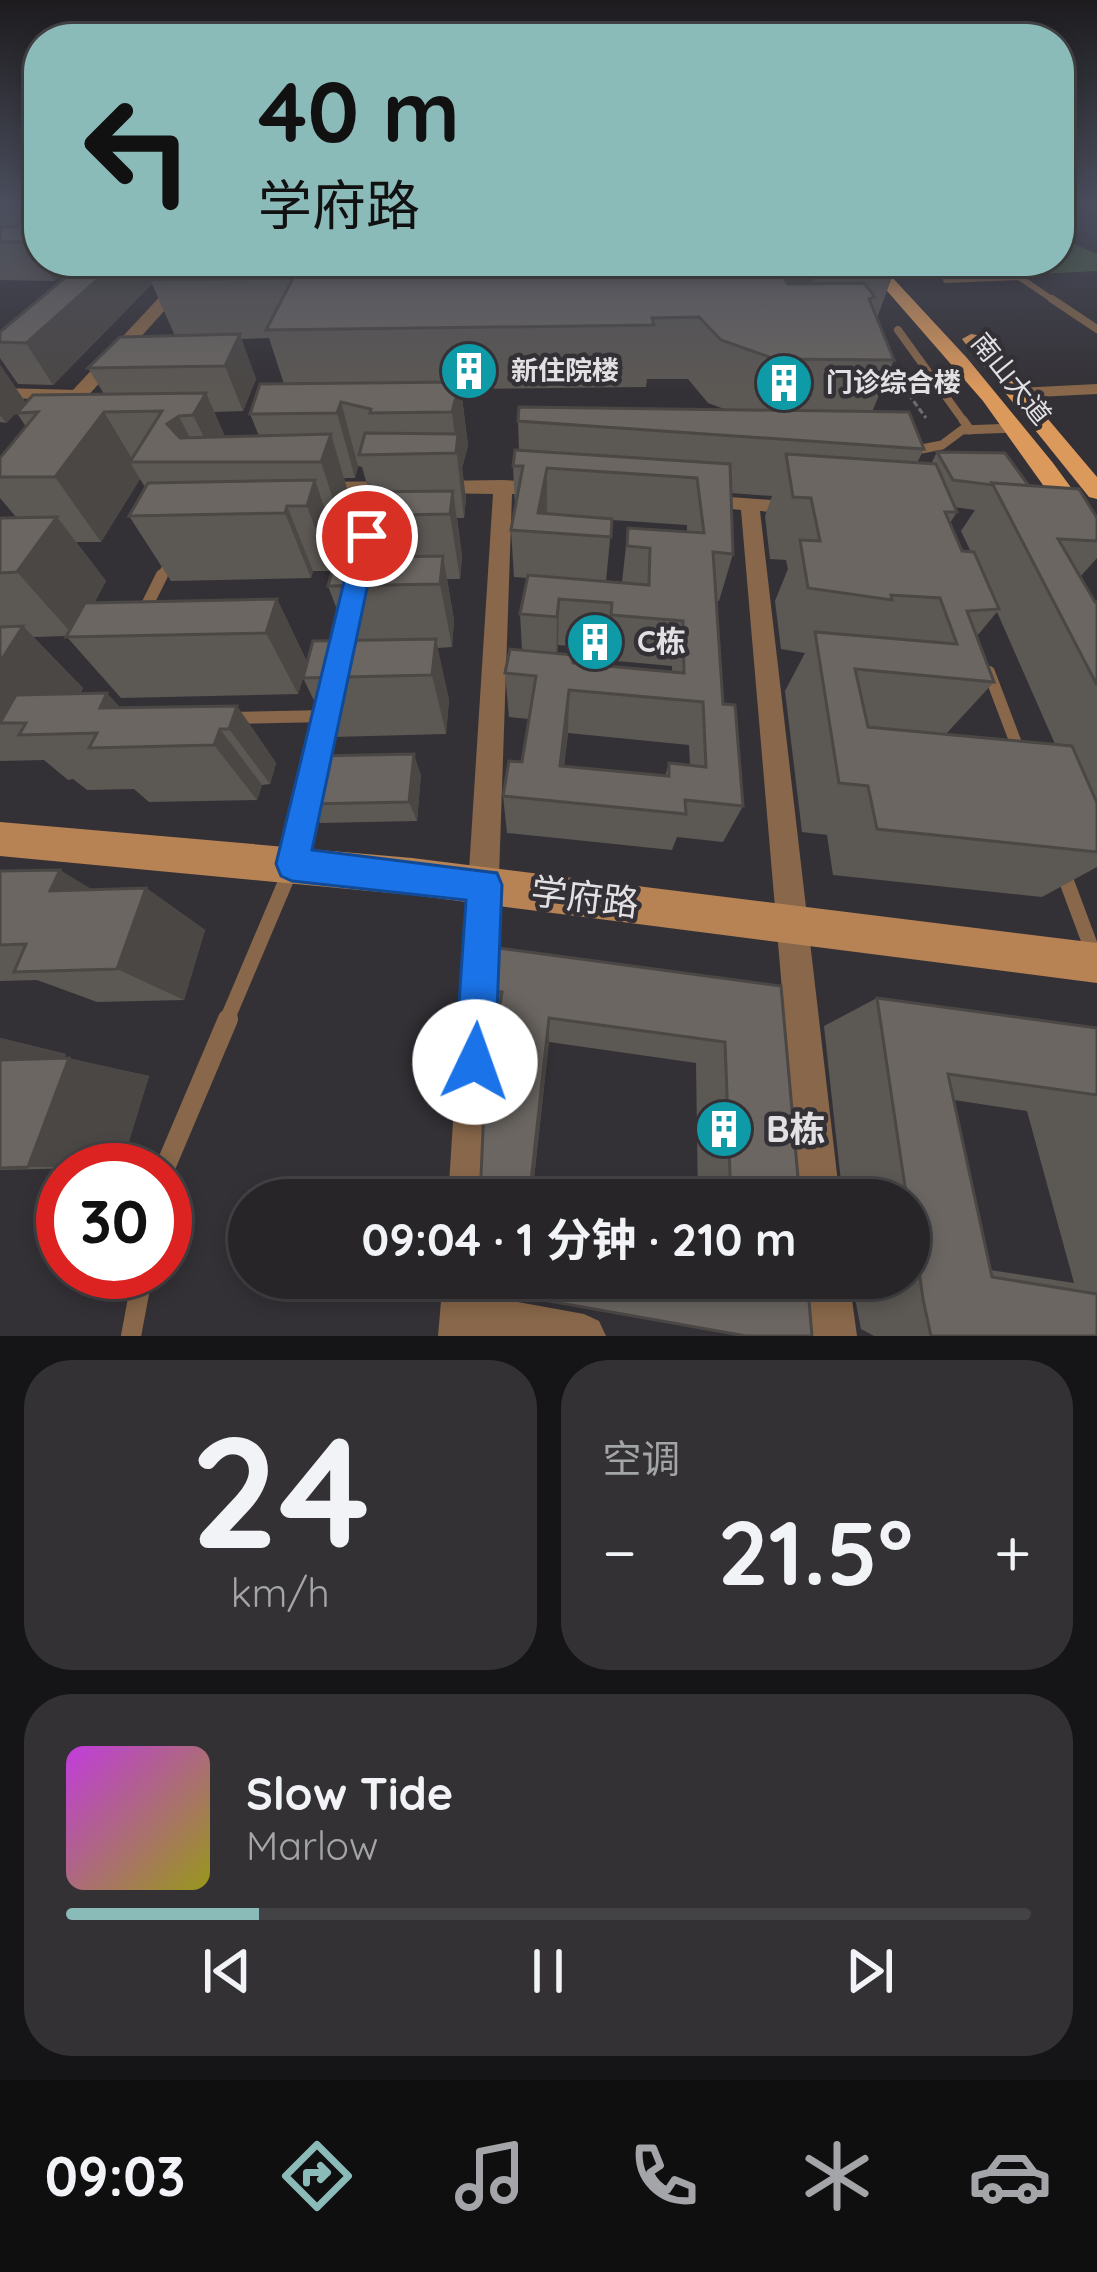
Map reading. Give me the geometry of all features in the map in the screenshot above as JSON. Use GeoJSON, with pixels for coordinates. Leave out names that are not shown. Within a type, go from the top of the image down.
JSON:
{"type":"FeatureCollection","features":[{"type":"Feature","properties":{"kind":"main road","name":"南山大道"},"geometry":{"type":"LineString","coordinates":[[884,276],[934,328],[1017,428],[1093,536]]}},
{"type":"Feature","properties":{"kind":"main road","name":"南山大道"},"geometry":{"type":"LineString","coordinates":[[910,276],[1017,393],[1097,492]]}},
{"type":"Feature","properties":{"kind":"main road","name":"学府路"},"geometry":{"type":"LineString","coordinates":[[0,839],[485,885],[1097,963]]}},
{"type":"Feature","properties":{"kind":"street"},"geometry":{"type":"LineString","coordinates":[[37,443],[187,276]]}},
{"type":"Feature","properties":{"kind":"street"},"geometry":{"type":"LineString","coordinates":[[1017,393],[1097,389]]}},
{"type":"Feature","properties":{"kind":"street"},"geometry":{"type":"LineString","coordinates":[[0,393],[78,395]]}},
{"type":"Feature","properties":{"kind":"street"},"geometry":{"type":"LineString","coordinates":[[469,1179],[503,486]]}},
{"type":"Feature","properties":{"kind":"street"},"geometry":{"type":"LineString","coordinates":[[302,488],[503,486],[571,491]]}},
{"type":"Feature","properties":{"kind":"street"},"geometry":{"type":"LineString","coordinates":[[683,500],[819,509]]}},
{"type":"Feature","properties":{"kind":"street"},"geometry":{"type":"LineString","coordinates":[[750,505],[818,1179]]}},
{"type":"Feature","properties":{"kind":"street"},"geometry":{"type":"LineString","coordinates":[[1057,527],[1093,536]]}},
{"type":"Feature","properties":{"kind":"street"},"geometry":{"type":"LineString","coordinates":[[831,1299],[835,1336]]}},
{"type":"Feature","properties":{"kind":"street"},"geometry":{"type":"LineString","coordinates":[[462,1309],[584,1336]]}},
{"type":"Feature","properties":{"kind":"lane"},"geometry":{"type":"LineString","coordinates":[[946,280],[1019,278],[1097,328]]}},
{"type":"Feature","properties":{"kind":"lane"},"geometry":{"type":"LineString","coordinates":[[934,328],[898,330],[970,430]]}},
{"type":"Feature","properties":{"kind":"lane"},"geometry":{"type":"LineString","coordinates":[[895,452],[951,442],[962,430],[1017,428]]}},
{"type":"Feature","properties":{"kind":"lane"},"geometry":{"type":"LineString","coordinates":[[297,537],[367,536],[362,558]]}},
{"type":"Feature","properties":{"kind":"lane"},"geometry":{"type":"LineString","coordinates":[[140,620],[180,539]]}},
{"type":"Feature","properties":{"kind":"lane"},"geometry":{"type":"LineString","coordinates":[[981,649],[1030,781]]}},
{"type":"Feature","properties":{"kind":"lane"},"geometry":{"type":"LineString","coordinates":[[175,1143],[292,864],[331,693]]}},
{"type":"Feature","properties":{"kind":"lane"},"geometry":{"type":"LineString","coordinates":[[208,718],[326,716]]}},
{"type":"Feature","properties":{"kind":"lane"},"geometry":{"type":"LineString","coordinates":[[1054,847],[1097,963]]}},
{"type":"Feature","properties":{"kind":"lane"},"geometry":{"type":"LineString","coordinates":[[131,1336],[137,1299]]}},
{"type":"Feature","properties":{"kind":"path"},"geometry":{"type":"LineString","coordinates":[[884,362],[926,418]]}},
{"type":"Feature","properties":{"kind":"green space"},"geometry":{"type":"Polygon","coordinates":[[[1074,266],[1097,266],[1097,271],[1074,272],[1074,266]]]}},
{"type":"Feature","properties":{"kind":"building"},"geometry":{"type":"Polygon","coordinates":[[[67,276],[101,276],[26,343],[0,342],[0,332],[67,276]]]}},
{"type":"Feature","properties":{"kind":"building"},"geometry":{"type":"Polygon","coordinates":[[[154,276],[783,276],[788,284],[864,283],[875,297],[869,299],[894,360],[775,359],[721,340],[699,317],[652,318],[654,325],[266,330],[293,278],[150,280],[154,276]]]}},
{"type":"Feature","properties":{"kind":"building"},"geometry":{"type":"Polygon","coordinates":[[[240,334],[225,366],[88,368],[120,337],[240,334]]]}},
{"type":"Feature","properties":{"kind":"building"},"geometry":{"type":"Polygon","coordinates":[[[460,382],[452,412],[370,413],[371,409],[341,402],[337,413],[250,414],[260,384],[460,382]]]}},
{"type":"Feature","properties":{"kind":"building"},"geometry":{"type":"Polygon","coordinates":[[[206,393],[193,415],[179,416],[167,424],[180,438],[331,434],[321,462],[130,462],[162,411],[104,412],[55,477],[0,477],[0,458],[38,412],[17,413],[33,395],[206,393]]]}},
{"type":"Feature","properties":{"kind":"building"},"geometry":{"type":"Polygon","coordinates":[[[519,407],[909,412],[924,449],[518,421],[519,407]]]}},
{"type":"Feature","properties":{"kind":"building"},"geometry":{"type":"Polygon","coordinates":[[[365,433],[458,434],[456,453],[359,455],[365,433]]]}},
{"type":"Feature","properties":{"kind":"building"},"geometry":{"type":"Polygon","coordinates":[[[515,450],[730,464],[733,554],[713,552],[723,704],[735,705],[743,806],[685,800],[686,814],[503,796],[509,761],[522,762],[536,676],[505,673],[510,649],[573,655],[573,663],[684,673],[683,621],[611,615],[612,603],[559,599],[557,617],[520,614],[528,575],[649,585],[650,548],[627,546],[628,528],[704,533],[697,478],[547,468],[538,513],[612,519],[611,537],[511,530],[523,466],[513,466],[515,450]],[[569,690],[560,766],[669,776],[669,763],[706,767],[703,702],[569,690]]]}},
{"type":"Feature","properties":{"kind":"building"},"geometry":{"type":"Polygon","coordinates":[[[937,452],[1005,453],[1029,486],[953,480],[937,452]]]}},
{"type":"Feature","properties":{"kind":"building"},"geometry":{"type":"Polygon","coordinates":[[[786,454],[936,464],[957,512],[945,512],[962,551],[974,552],[999,609],[967,611],[994,682],[855,669],[868,727],[1072,746],[1097,803],[1097,852],[877,829],[868,786],[839,783],[815,632],[957,644],[940,598],[891,595],[892,600],[808,588],[800,540],[820,541],[811,498],[793,497],[786,454]]]}},
{"type":"Feature","properties":{"kind":"building"},"geometry":{"type":"Polygon","coordinates":[[[315,480],[307,506],[287,506],[285,513],[129,516],[148,483],[315,480]]]}},
{"type":"Feature","properties":{"kind":"building"},"geometry":{"type":"Polygon","coordinates":[[[992,483],[1079,489],[1097,518],[1097,541],[1058,539],[1097,602],[1097,685],[992,483]]]}},
{"type":"Feature","properties":{"kind":"building"},"geometry":{"type":"Polygon","coordinates":[[[453,491],[450,514],[348,516],[353,492],[453,491]]]}},
{"type":"Feature","properties":{"kind":"building"},"geometry":{"type":"Polygon","coordinates":[[[57,517],[17,572],[0,573],[0,518],[57,517]]]}},
{"type":"Feature","properties":{"kind":"building"},"geometry":{"type":"Polygon","coordinates":[[[443,556],[440,584],[328,586],[336,558],[443,556]]]}},
{"type":"Feature","properties":{"kind":"building"},"geometry":{"type":"Polygon","coordinates":[[[277,599],[266,633],[66,637],[85,603],[277,599]]]}},
{"type":"Feature","properties":{"kind":"building"},"geometry":{"type":"Polygon","coordinates":[[[23,626],[0,662],[0,627],[23,626]]]}},
{"type":"Feature","properties":{"kind":"building"},"geometry":{"type":"Polygon","coordinates":[[[436,639],[432,675],[303,678],[313,641],[436,639]]]}},
{"type":"Feature","properties":{"kind":"building"},"geometry":{"type":"Polygon","coordinates":[[[107,693],[100,708],[237,706],[229,729],[220,729],[214,745],[89,748],[97,733],[19,735],[26,723],[0,723],[16,695],[107,693]]]}},
{"type":"Feature","properties":{"kind":"building"},"geometry":{"type":"Polygon","coordinates":[[[414,754],[409,802],[307,804],[313,756],[414,754]]]}},
{"type":"Feature","properties":{"kind":"building"},"geometry":{"type":"Polygon","coordinates":[[[60,870],[50,891],[146,888],[117,969],[14,972],[26,944],[0,945],[0,871],[60,870]]]}},
{"type":"Feature","properties":{"kind":"building"},"geometry":{"type":"Polygon","coordinates":[[[498,948],[781,986],[798,1179],[730,1179],[725,1042],[549,1018],[531,1179],[481,1179],[484,1107],[502,992],[491,991],[498,948]]]}},
{"type":"Feature","properties":{"kind":"building"},"geometry":{"type":"Polygon","coordinates":[[[877,998],[1097,1028],[1097,1095],[948,1074],[992,1277],[1097,1294],[1097,1336],[931,1336],[923,1299],[930,1299],[930,1179],[904,1179],[877,998]]]}},
{"type":"Feature","properties":{"kind":"building"},"geometry":{"type":"Polygon","coordinates":[[[69,1058],[28,1167],[0,1168],[0,1060],[69,1058]]]}},
{"type":"Feature","properties":{"kind":"building"},"geometry":{"type":"Polygon","coordinates":[[[538,1299],[809,1299],[812,1336],[746,1336],[538,1299]]]}},
{"type":"Feature","properties":{"kind":"place","name":"新住院楼"},"geometry":{"type":"Point","coordinates":[469,371]}},
{"type":"Feature","properties":{"kind":"place","name":"门诊综合楼"},"geometry":{"type":"Point","coordinates":[784,383]}},
{"type":"Feature","properties":{"kind":"place","name":"C栋"},"geometry":{"type":"Point","coordinates":[595,642]}},
{"type":"Feature","properties":{"kind":"place","name":"B栋"},"geometry":{"type":"Point","coordinates":[724,1129]}},
{"type":"Feature","properties":{"kind":"route"},"geometry":{"type":"LineString","coordinates":[[367,536],[292,864],[485,885],[475,1062]]}}]}
